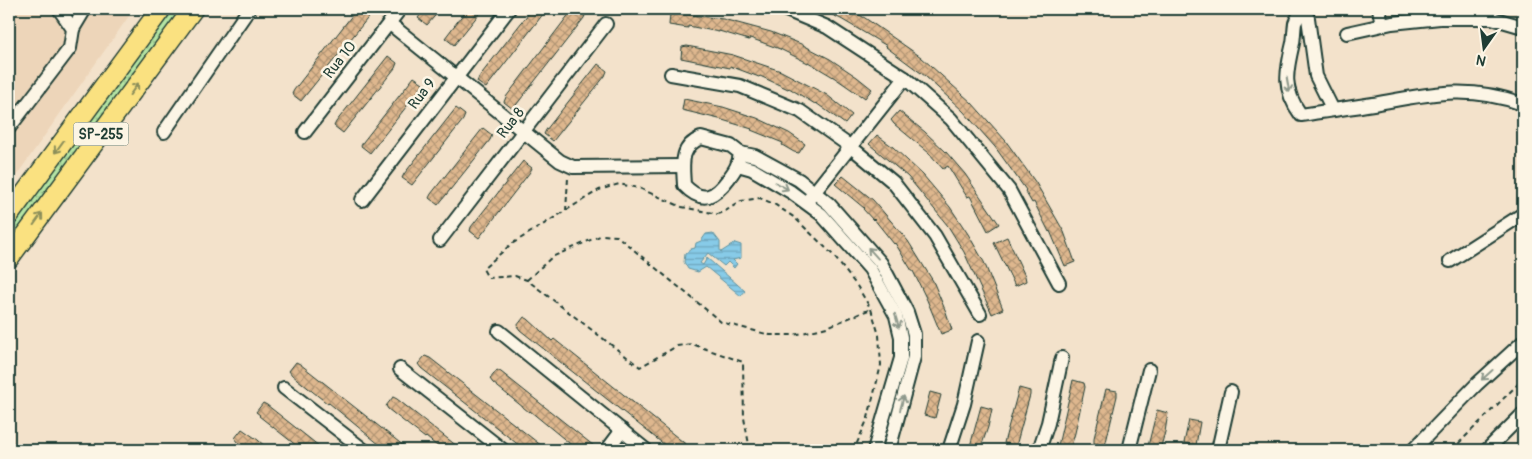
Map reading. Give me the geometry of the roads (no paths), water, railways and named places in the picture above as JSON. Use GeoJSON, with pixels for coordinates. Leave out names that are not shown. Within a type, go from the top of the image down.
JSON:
{"type":"FeatureCollection","features":[{"type":"Feature","properties":{"kind":"highway","name":"SP-255"},"geometry":{"type":"LineString","coordinates":[[9,215],[160,9]]}},
{"type":"Feature","properties":{"kind":"highway","name":"SP-255"},"geometry":{"type":"LineString","coordinates":[[9,258],[193,9]]}},
{"type":"Feature","properties":{"kind":"street"},"geometry":{"type":"LineString","coordinates":[[60,9],[73,28]]}},
{"type":"Feature","properties":{"kind":"street"},"geometry":{"type":"LineString","coordinates":[[9,128],[70,48],[73,28],[85,9]]}},
{"type":"Feature","properties":{"kind":"street"},"geometry":{"type":"LineString","coordinates":[[164,132],[249,9]]}},
{"type":"Feature","properties":{"kind":"street","name":"Rua 10"},"geometry":{"type":"LineString","coordinates":[[306,132],[400,9]]}},
{"type":"Feature","properties":{"kind":"street","name":"Rua 9"},"geometry":{"type":"LineString","coordinates":[[362,200],[509,9]]}},
{"type":"Feature","properties":{"kind":"street"},"geometry":{"type":"LineString","coordinates":[[784,9],[812,14],[827,27],[905,78],[951,120],[1009,190],[1059,283]]}},
{"type":"Feature","properties":{"kind":"street"},"geometry":{"type":"LineString","coordinates":[[1379,9],[1382,25]]}},
{"type":"Feature","properties":{"kind":"street"},"geometry":{"type":"LineString","coordinates":[[1332,110],[1316,76],[1308,18],[1301,10],[1296,22],[1287,68],[1287,84],[1292,100],[1301,115],[1332,110],[1443,92],[1479,93],[1523,104]]}},
{"type":"Feature","properties":{"kind":"street"},"geometry":{"type":"LineString","coordinates":[[1347,34],[1382,25],[1491,13],[1523,27]]}},
{"type":"Feature","properties":{"kind":"street"},"geometry":{"type":"LineString","coordinates":[[389,23],[560,161],[573,166],[683,166]]}},
{"type":"Feature","properties":{"kind":"street","name":"Rua 8"},"geometry":{"type":"LineString","coordinates":[[440,240],[606,24]]}},
{"type":"Feature","properties":{"kind":"street"},"geometry":{"type":"LineString","coordinates":[[1290,53],[1302,52],[1313,58]]}},
{"type":"Feature","properties":{"kind":"street"},"geometry":{"type":"LineString","coordinates":[[671,74],[740,86],[800,111],[851,147],[892,182],[935,236],[980,314]]}},
{"type":"Feature","properties":{"kind":"street"},"geometry":{"type":"LineString","coordinates":[[806,203],[905,78]]}},
{"type":"Feature","properties":{"kind":"street"},"geometry":{"type":"LineString","coordinates":[[878,449],[901,358],[901,337],[896,316],[870,269],[821,214],[791,192],[752,169],[739,159],[731,146],[701,138],[691,142],[685,151],[683,166],[684,185],[692,194],[711,196],[719,191],[739,159],[755,156],[799,180],[829,204],[881,263],[907,312],[914,334],[914,357],[889,450]]}},
{"type":"Feature","properties":{"kind":"street"},"geometry":{"type":"LineString","coordinates":[[1450,261],[1523,214]]}},
{"type":"Feature","properties":{"kind":"street"},"geometry":{"type":"LineString","coordinates":[[499,331],[646,450]]}},
{"type":"Feature","properties":{"kind":"street"},"geometry":{"type":"LineString","coordinates":[[949,450],[964,404],[978,341]]}},
{"type":"Feature","properties":{"kind":"street"},"geometry":{"type":"LineString","coordinates":[[1413,450],[1477,384],[1523,342]]}},
{"type":"Feature","properties":{"kind":"street"},"geometry":{"type":"LineString","coordinates":[[1039,450],[1048,423],[1062,358]]}},
{"type":"Feature","properties":{"kind":"street"},"geometry":{"type":"LineString","coordinates":[[400,369],[503,450]]}},
{"type":"Feature","properties":{"kind":"street"},"geometry":{"type":"LineString","coordinates":[[1129,450],[1149,370]]}},
{"type":"Feature","properties":{"kind":"street"},"geometry":{"type":"LineString","coordinates":[[284,388],[364,450]]}},
{"type":"Feature","properties":{"kind":"street"},"geometry":{"type":"LineString","coordinates":[[1218,450],[1231,392]]}},
{"type":"Feature","properties":{"kind":"street"},"geometry":{"type":"LineString","coordinates":[[1487,450],[1523,414]]}},
{"type":"Feature","properties":{"kind":"street"},"geometry":{"type":"LineString","coordinates":[[607,450],[622,430]]}},
{"type":"Feature","properties":{"kind":"water"},"geometry":{"type":"Polygon","coordinates":[[[713,233],[720,242],[721,252],[735,243],[741,245],[741,258],[733,260],[737,264],[734,268],[728,262],[724,266],[708,253],[700,263],[703,265],[707,258],[745,291],[741,296],[706,267],[698,272],[688,269],[684,262],[685,254],[695,248],[696,243],[701,241],[706,234],[713,233]]]}}]}
